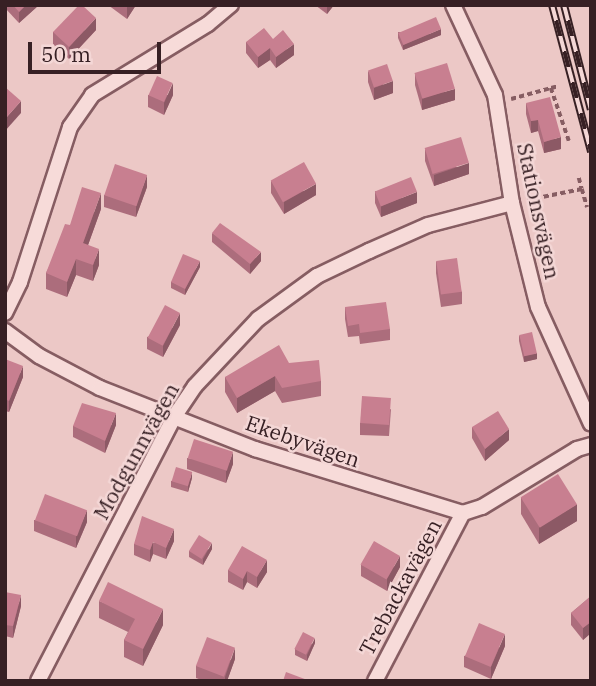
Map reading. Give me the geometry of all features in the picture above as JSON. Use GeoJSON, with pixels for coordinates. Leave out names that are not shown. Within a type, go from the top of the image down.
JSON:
{"type":"FeatureCollection","features":[{"type":"Feature","properties":{"kind":"street"},"geometry":{"type":"LineString","coordinates":[[5,313],[20,282],[70,127],[92,95],[208,24],[231,5]]}},
{"type":"Feature","properties":{"kind":"street","name":"Stationsvägen"},"geometry":{"type":"LineString","coordinates":[[453,5],[495,94],[538,307],[591,424]]}},
{"type":"Feature","properties":{"kind":"street","name":"Modgunnvägen"},"geometry":{"type":"LineString","coordinates":[[38,681],[174,417],[195,386],[258,319],[317,276],[428,225],[517,202]]}},
{"type":"Feature","properties":{"kind":"street","name":"Ekebyvägen"},"geometry":{"type":"LineString","coordinates":[[5,331],[39,356],[100,388],[255,449],[463,513]]}},
{"type":"Feature","properties":{"kind":"street"},"geometry":{"type":"LineString","coordinates":[[463,513],[482,507],[577,449],[591,445]]}},
{"type":"Feature","properties":{"kind":"street","name":"Trebackavägen"},"geometry":{"type":"LineString","coordinates":[[375,681],[463,513]]}},
{"type":"Feature","properties":{"kind":"path"},"geometry":{"type":"LineString","coordinates":[[506,101],[559,86]]}},
{"type":"Feature","properties":{"kind":"path"},"geometry":{"type":"LineString","coordinates":[[551,88],[569,141]]}},
{"type":"Feature","properties":{"kind":"path"},"geometry":{"type":"LineString","coordinates":[[579,178],[587,207]]}},
{"type":"Feature","properties":{"kind":"path"},"geometry":{"type":"LineString","coordinates":[[517,202],[582,189]]}},
{"type":"Feature","properties":{"kind":"building"},"geometry":{"type":"Polygon","coordinates":[[[13,5],[26,5],[19,12],[13,5]]]}},
{"type":"Feature","properties":{"kind":"building"},"geometry":{"type":"Polygon","coordinates":[[[79,5],[96,18],[69,47],[53,32],[79,5]]]}},
{"type":"Feature","properties":{"kind":"building"},"geometry":{"type":"Polygon","coordinates":[[[436,17],[441,29],[403,45],[398,33],[436,17]]]}},
{"type":"Feature","properties":{"kind":"building"},"geometry":{"type":"Polygon","coordinates":[[[264,28],[273,39],[283,30],[294,44],[276,57],[270,48],[258,57],[246,42],[264,28]]]}},
{"type":"Feature","properties":{"kind":"building"},"geometry":{"type":"Polygon","coordinates":[[[447,63],[455,89],[422,99],[414,73],[447,63]]]}},
{"type":"Feature","properties":{"kind":"building"},"geometry":{"type":"Polygon","coordinates":[[[387,64],[393,81],[374,88],[368,71],[387,64]]]}},
{"type":"Feature","properties":{"kind":"building"},"geometry":{"type":"Polygon","coordinates":[[[157,76],[173,83],[164,102],[148,95],[157,76]]]}},
{"type":"Feature","properties":{"kind":"building"},"geometry":{"type":"Polygon","coordinates":[[[5,87],[21,101],[5,119],[5,87]]]}},
{"type":"Feature","properties":{"kind":"building"},"geometry":{"type":"Polygon","coordinates":[[[550,97],[561,137],[544,142],[538,120],[531,121],[526,103],[550,97]]]}},
{"type":"Feature","properties":{"kind":"building"},"geometry":{"type":"Polygon","coordinates":[[[461,137],[469,163],[433,174],[425,148],[461,137]]]}},
{"type":"Feature","properties":{"kind":"building"},"geometry":{"type":"Polygon","coordinates":[[[304,162],[316,184],[283,202],[271,180],[304,162]]]}},
{"type":"Feature","properties":{"kind":"building"},"geometry":{"type":"Polygon","coordinates":[[[115,164],[147,175],[136,206],[104,195],[115,164]]]}},
{"type":"Feature","properties":{"kind":"building"},"geometry":{"type":"Polygon","coordinates":[[[411,177],[417,192],[381,206],[375,192],[411,177]]]}},
{"type":"Feature","properties":{"kind":"building"},"geometry":{"type":"Polygon","coordinates":[[[82,187],[101,193],[83,243],[99,249],[93,265],[76,259],[67,282],[46,273],[65,224],[70,225],[82,187]]]}},
{"type":"Feature","properties":{"kind":"building"},"geometry":{"type":"Polygon","coordinates":[[[220,223],[261,252],[250,264],[212,233],[220,223]]]}},
{"type":"Feature","properties":{"kind":"building"},"geometry":{"type":"Polygon","coordinates":[[[183,254],[200,261],[185,289],[171,282],[183,254]]]}},
{"type":"Feature","properties":{"kind":"building"},"geometry":{"type":"Polygon","coordinates":[[[457,258],[462,292],[441,295],[436,261],[457,258]]]}},
{"type":"Feature","properties":{"kind":"building"},"geometry":{"type":"Polygon","coordinates":[[[386,302],[390,329],[360,333],[359,324],[348,326],[345,307],[386,302]]]}},
{"type":"Feature","properties":{"kind":"building"},"geometry":{"type":"Polygon","coordinates":[[[165,305],[180,313],[163,346],[148,338],[165,305]]]}},
{"type":"Feature","properties":{"kind":"building"},"geometry":{"type":"Polygon","coordinates":[[[532,332],[537,353],[524,356],[519,335],[532,332]]]}},
{"type":"Feature","properties":{"kind":"building"},"geometry":{"type":"Polygon","coordinates":[[[279,345],[289,363],[319,360],[321,381],[282,388],[275,376],[237,398],[225,377],[279,345]]]}},
{"type":"Feature","properties":{"kind":"building"},"geometry":{"type":"Polygon","coordinates":[[[5,359],[23,366],[9,401],[5,399],[5,359]]]}},
{"type":"Feature","properties":{"kind":"building"},"geometry":{"type":"Polygon","coordinates":[[[362,396],[391,398],[389,425],[360,423],[362,396]]]}},
{"type":"Feature","properties":{"kind":"building"},"geometry":{"type":"Polygon","coordinates":[[[82,403],[116,413],[105,441],[73,426],[82,403]]]}},
{"type":"Feature","properties":{"kind":"building"},"geometry":{"type":"Polygon","coordinates":[[[498,411],[509,429],[485,449],[472,427],[498,411]]]}},
{"type":"Feature","properties":{"kind":"building"},"geometry":{"type":"Polygon","coordinates":[[[194,439],[233,452],[227,471],[188,458],[194,439]]]}},
{"type":"Feature","properties":{"kind":"building"},"geometry":{"type":"Polygon","coordinates":[[[176,467],[192,472],[188,486],[172,481],[176,467]]]}},
{"type":"Feature","properties":{"kind":"building"},"geometry":{"type":"Polygon","coordinates":[[[558,474],[577,505],[540,528],[521,497],[558,474]]]}},
{"type":"Feature","properties":{"kind":"building"},"geometry":{"type":"Polygon","coordinates":[[[45,494],[87,510],[77,536],[35,520],[45,494]]]}},
{"type":"Feature","properties":{"kind":"building"},"geometry":{"type":"Polygon","coordinates":[[[142,516],[174,529],[166,548],[153,542],[150,550],[134,544],[142,516]]]}},
{"type":"Feature","properties":{"kind":"building"},"geometry":{"type":"Polygon","coordinates":[[[199,535],[212,543],[202,559],[189,551],[199,535]]]}},
{"type":"Feature","properties":{"kind":"building"},"geometry":{"type":"Polygon","coordinates":[[[374,541],[400,556],[386,579],[360,564],[374,541]]]}},
{"type":"Feature","properties":{"kind":"building"},"geometry":{"type":"Polygon","coordinates":[[[242,546],[267,560],[257,577],[247,571],[243,579],[228,570],[242,546]]]}},
{"type":"Feature","properties":{"kind":"building"},"geometry":{"type":"Polygon","coordinates":[[[108,582],[163,609],[143,649],[124,640],[135,619],[99,601],[108,582]]]}},
{"type":"Feature","properties":{"kind":"building"},"geometry":{"type":"Polygon","coordinates":[[[5,592],[21,595],[13,626],[5,625],[5,592]]]}},
{"type":"Feature","properties":{"kind":"building"},"geometry":{"type":"Polygon","coordinates":[[[591,596],[591,622],[583,628],[571,613],[591,596]]]}},
{"type":"Feature","properties":{"kind":"building"},"geometry":{"type":"Polygon","coordinates":[[[479,623],[505,634],[491,667],[465,656],[479,623]]]}},
{"type":"Feature","properties":{"kind":"building"},"geometry":{"type":"Polygon","coordinates":[[[303,632],[315,638],[306,655],[294,649],[303,632]]]}},
{"type":"Feature","properties":{"kind":"building"},"geometry":{"type":"Polygon","coordinates":[[[207,637],[235,648],[224,677],[196,666],[207,637]]]}},
{"type":"Feature","properties":{"kind":"building"},"geometry":{"type":"Polygon","coordinates":[[[286,672],[310,681],[283,681],[286,672]]]}},
{"type":"Feature","properties":{"kind":"railway"},"geometry":{"type":"LineString","coordinates":[[552,5],[591,152]]}},
{"type":"Feature","properties":{"kind":"railway"},"geometry":{"type":"LineString","coordinates":[[564,5],[591,110]]}}]}
